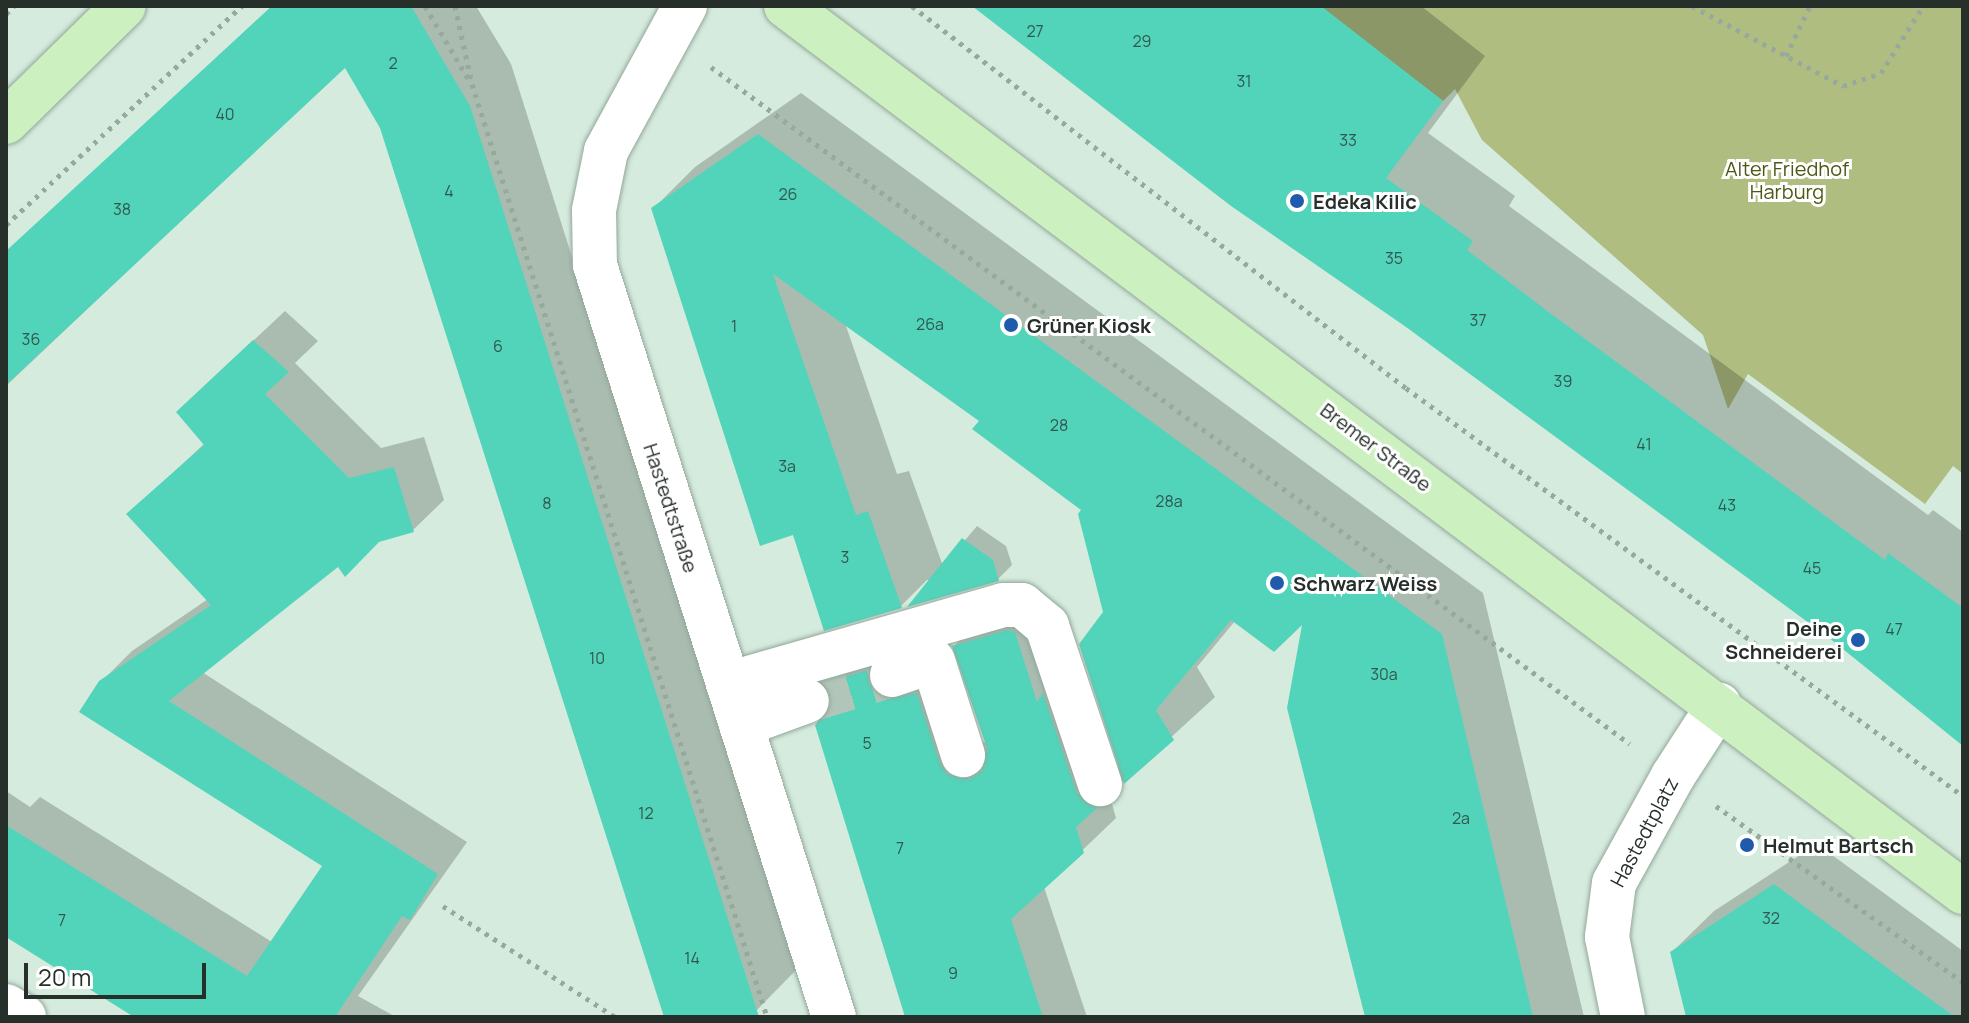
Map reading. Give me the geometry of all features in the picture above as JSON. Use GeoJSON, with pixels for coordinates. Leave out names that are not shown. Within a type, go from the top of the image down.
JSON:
{"type":"FeatureCollection","features":[{"type":"Feature","properties":{"kind":"main road"},"geometry":{"type":"LineString","coordinates":[[6,122],[124,6]]}},
{"type":"Feature","properties":{"kind":"main road","name":"Bremer Straße"},"geometry":{"type":"LineString","coordinates":[[786,6],[1719,705],[1963,892]]}},
{"type":"Feature","properties":{"kind":"street","name":"Hastedtstraße"},"geometry":{"type":"LineString","coordinates":[[676,20],[606,151],[594,210],[595,265],[834,1017]]}},
{"type":"Feature","properties":{"kind":"street"},"geometry":{"type":"LineString","coordinates":[[728,684],[1003,605],[1022,605],[1047,626],[1100,784]]}},
{"type":"Feature","properties":{"kind":"street"},"geometry":{"type":"LineString","coordinates":[[892,675],[933,661],[963,755]]}},
{"type":"Feature","properties":{"kind":"street"},"geometry":{"type":"LineString","coordinates":[[741,725],[807,701]]}},
{"type":"Feature","properties":{"kind":"street","name":"Hastedtplatz"},"geometry":{"type":"LineString","coordinates":[[1623,1017],[1607,937],[1608,906],[1614,883],[1673,776],[1719,705]]}},
{"type":"Feature","properties":{"kind":"street"},"geometry":{"type":"LineString","coordinates":[[6,1006],[24,1017]]}},
{"type":"Feature","properties":{"kind":"path"},"geometry":{"type":"LineString","coordinates":[[6,14],[14,6]]}},
{"type":"Feature","properties":{"kind":"path"},"geometry":{"type":"LineString","coordinates":[[6,225],[242,6]]}},
{"type":"Feature","properties":{"kind":"path"},"geometry":{"type":"LineString","coordinates":[[425,6],[472,84]]}},
{"type":"Feature","properties":{"kind":"path"},"geometry":{"type":"LineString","coordinates":[[455,6],[472,84],[767,1017]]}},
{"type":"Feature","properties":{"kind":"path"},"geometry":{"type":"LineString","coordinates":[[912,6],[1406,388],[1963,796]]}},
{"type":"Feature","properties":{"kind":"path"},"geometry":{"type":"LineString","coordinates":[[1692,6],[1843,86],[1881,73],[1923,6]]}},
{"type":"Feature","properties":{"kind":"path"},"geometry":{"type":"LineString","coordinates":[[1786,56],[1810,6]]}},
{"type":"Feature","properties":{"kind":"path"},"geometry":{"type":"LineString","coordinates":[[676,20],[1673,776],[1963,982]]}},
{"type":"Feature","properties":{"kind":"path"},"geometry":{"type":"LineString","coordinates":[[443,906],[615,1017]]}},
{"type":"Feature","properties":{"kind":"green space","name":"Alter Friedhof Harburg"},"geometry":{"type":"Polygon","coordinates":[[[1320,6],[1963,6],[1963,474],[1953,466],[1925,504],[1748,374],[1728,409],[1703,335],[1482,140],[1455,89],[1443,101],[1320,6]]]}},
{"type":"Feature","properties":{"kind":"building"},"geometry":{"type":"Polygon","coordinates":[[[272,6],[411,6],[470,106],[759,1017],[664,1017],[380,128],[345,68],[6,385],[6,251],[272,6]]]}},
{"type":"Feature","properties":{"kind":"building"},"geometry":{"type":"Polygon","coordinates":[[[972,6],[1321,6],[1443,101],[1386,178],[1473,241],[1467,250],[1550,313],[1885,560],[1888,553],[1963,608],[1963,746],[1828,637],[1406,327],[1231,206],[972,6]]]}},
{"type":"Feature","properties":{"kind":"building"},"geometry":{"type":"Polygon","coordinates":[[[758,134],[1442,634],[1533,1017],[1365,1017],[1287,708],[1302,625],[1274,652],[1231,620],[1156,710],[1174,740],[1124,784],[1079,644],[1103,612],[1078,514],[1081,510],[972,429],[979,421],[773,274],[856,515],[868,511],[902,608],[824,631],[793,535],[760,546],[651,208],[758,134]]]}},
{"type":"Feature","properties":{"kind":"building"},"geometry":{"type":"Polygon","coordinates":[[[253,340],[289,372],[265,394],[349,478],[394,467],[414,532],[379,542],[345,577],[338,567],[169,701],[438,874],[410,920],[402,916],[335,1017],[134,1017],[6,937],[6,825],[247,976],[322,866],[79,712],[99,681],[211,605],[126,514],[204,445],[176,412],[253,340]]]}},
{"type":"Feature","properties":{"kind":"building"},"geometry":{"type":"Polygon","coordinates":[[[962,538],[993,560],[999,581],[907,607],[962,538]]]}},
{"type":"Feature","properties":{"kind":"building"},"geometry":{"type":"Polygon","coordinates":[[[1007,630],[1015,632],[1037,702],[1043,693],[1077,793],[1097,808],[1076,827],[1084,853],[1011,919],[1043,1017],[905,1017],[815,725],[831,706],[824,683],[868,670],[869,684],[886,699],[917,693],[940,763],[947,774],[970,779],[982,771],[987,748],[952,646],[1007,630]]]}},
{"type":"Feature","properties":{"kind":"building"},"geometry":{"type":"Polygon","coordinates":[[[1774,884],[1955,1017],[1686,1017],[1670,952],[1774,884]]]}},
{"type":"Feature","properties":{"kind":"tunnel"},"geometry":{"type":"LineString","coordinates":[[807,701],[892,675]]}},
{"type":"Feature","properties":{"kind":"place","name":"Edeka Kilic"},"geometry":{"type":"Point","coordinates":[1297,201]}},
{"type":"Feature","properties":{"kind":"place","name":"Grüner Kiosk"},"geometry":{"type":"Point","coordinates":[1011,325]}},
{"type":"Feature","properties":{"kind":"place","name":"Schwarz Weiss"},"geometry":{"type":"Point","coordinates":[1277,583]}},
{"type":"Feature","properties":{"kind":"place","name":"Deine Schneiderei"},"geometry":{"type":"Point","coordinates":[1858,640]}},
{"type":"Feature","properties":{"kind":"place","name":"Helmut Bartsch"},"geometry":{"type":"Point","coordinates":[1747,845]}}]}
